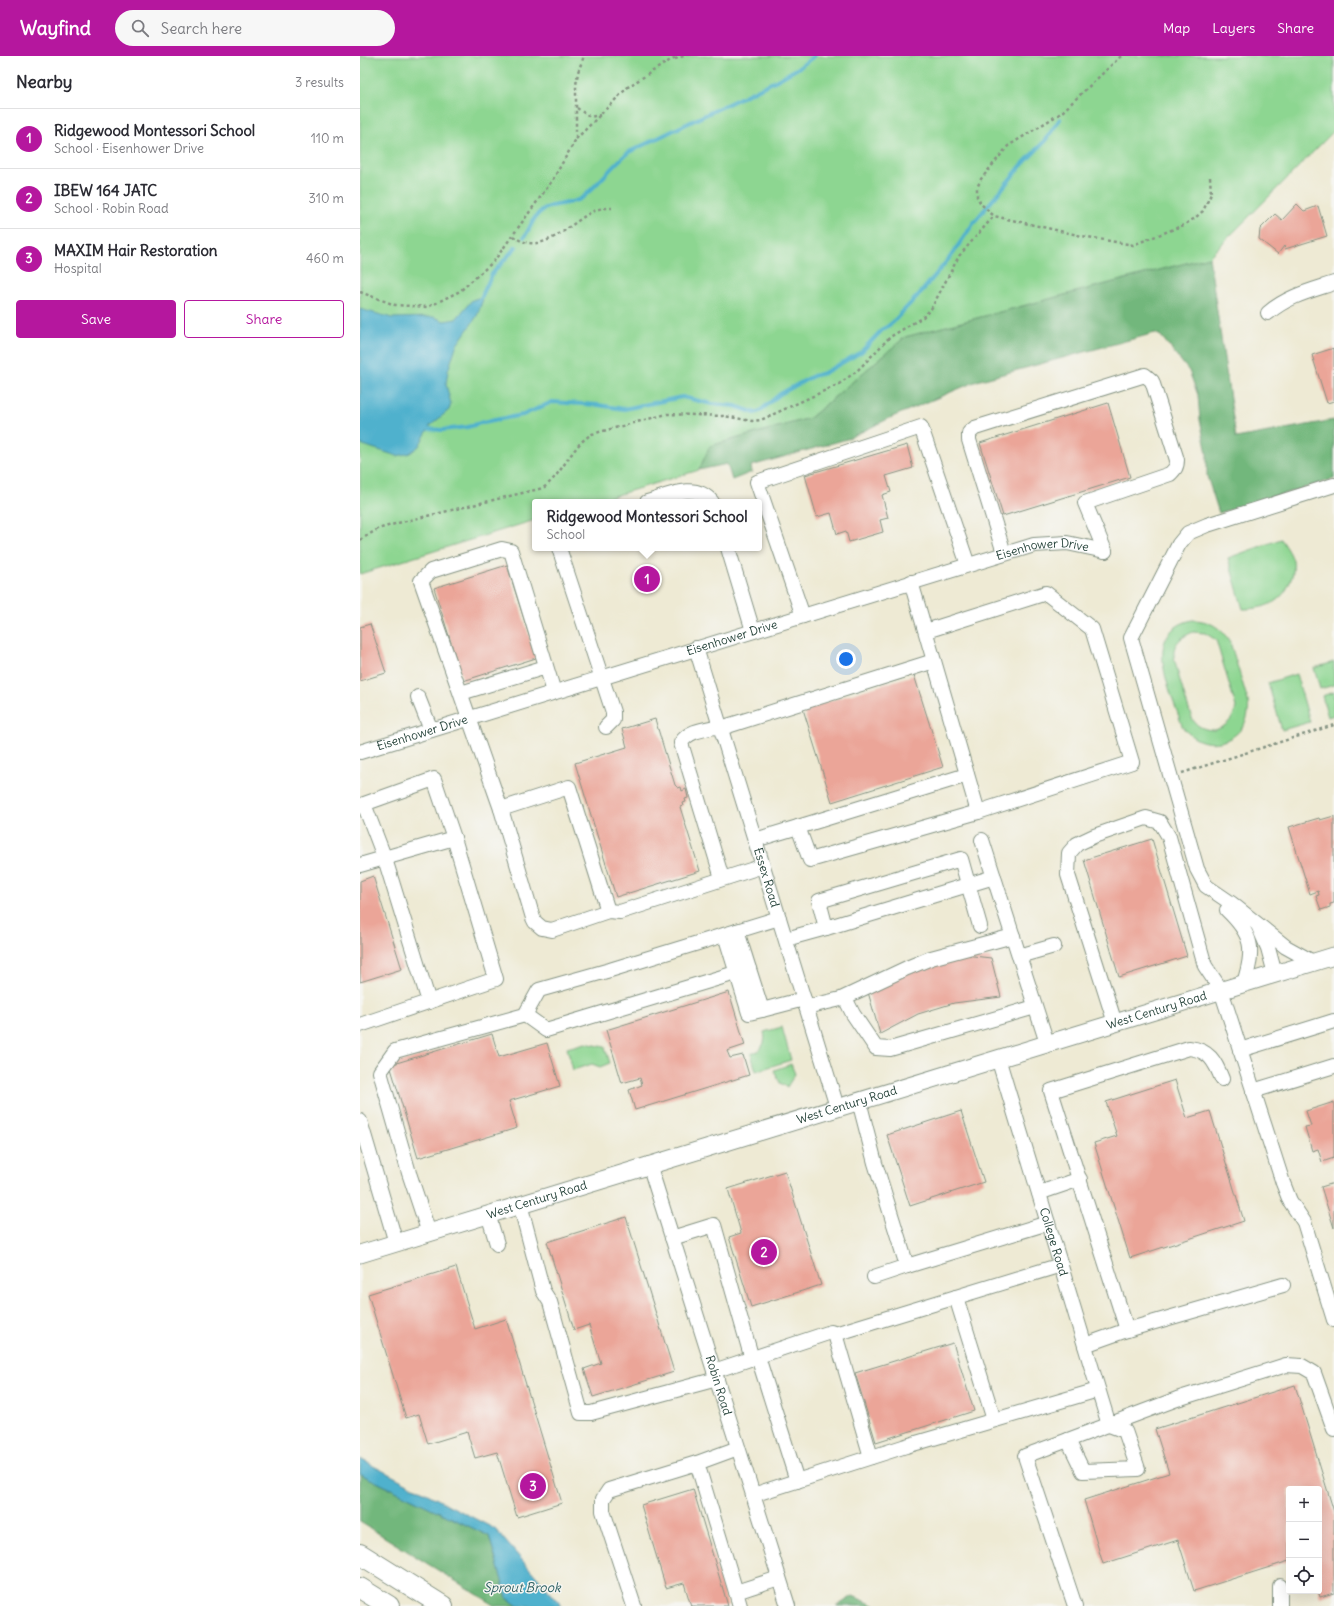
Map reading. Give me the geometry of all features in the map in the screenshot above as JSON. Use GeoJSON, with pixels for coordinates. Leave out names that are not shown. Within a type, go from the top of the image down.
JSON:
{"type":"FeatureCollection","features":[{"type":"Feature","properties":{"kind":"highway"},"geometry":{"type":"LineString","coordinates":[[360,1554],[443,1606]]}},
{"type":"Feature","properties":{"kind":"highway"},"geometry":{"type":"LineString","coordinates":[[360,1588],[389,1606]]}},
{"type":"Feature","properties":{"kind":"main road","name":"West Century Road"},"geometry":{"type":"LineString","coordinates":[[360,1254],[650,1164],[1334,956]]}},
{"type":"Feature","properties":{"kind":"street"},"geometry":{"type":"LineString","coordinates":[[1268,313],[1280,303],[1292,296],[1334,283]]}},
{"type":"Feature","properties":{"kind":"street","name":"Eisenhower Drive"},"geometry":{"type":"LineString","coordinates":[[360,752],[1034,545],[1067,543],[1105,551],[1085,503],[1170,474],[1177,465],[1177,460],[1152,380],[1145,376],[975,428],[969,432],[969,440],[1004,554]]}},
{"type":"Feature","properties":{"kind":"street"},"geometry":{"type":"LineString","coordinates":[[803,616],[757,482],[921,427],[968,565]]}},
{"type":"Feature","properties":{"kind":"street"},"geometry":{"type":"LineString","coordinates":[[1313,962],[1286,947],[1257,923],[1206,886],[1197,869],[1131,638],[1179,544],[1188,532],[1334,485]]}},
{"type":"Feature","properties":{"kind":"street"},"geometry":{"type":"LineString","coordinates":[[658,499],[686,491],[699,491],[708,499]]}},
{"type":"Feature","properties":{"kind":"street"},"geometry":{"type":"LineString","coordinates":[[554,692],[511,550],[502,549],[431,571],[421,581],[501,808],[533,918],[538,926],[552,930],[608,911],[620,912],[763,866]]}},
{"type":"Feature","properties":{"kind":"street"},"geometry":{"type":"LineString","coordinates":[[560,551],[614,716],[611,723],[606,727]]}},
{"type":"Feature","properties":{"kind":"street"},"geometry":{"type":"LineString","coordinates":[[729,551],[753,631]]}},
{"type":"Feature","properties":{"kind":"street"},"geometry":{"type":"LineString","coordinates":[[911,582],[978,812]]}},
{"type":"Feature","properties":{"kind":"street"},"geometry":{"type":"LineString","coordinates":[[798,827],[810,860],[978,812],[1132,762],[1092,629],[1046,593],[926,631]]}},
{"type":"Feature","properties":{"kind":"street","name":"Essex Road"},"geometry":{"type":"LineString","coordinates":[[696,648],[837,1107]]}},
{"type":"Feature","properties":{"kind":"street"},"geometry":{"type":"LineString","coordinates":[[722,878],[681,743],[686,736],[690,733],[720,727],[934,661]]}},
{"type":"Feature","properties":{"kind":"street"},"geometry":{"type":"LineString","coordinates":[[461,693],[546,667]]}},
{"type":"Feature","properties":{"kind":"street"},"geometry":{"type":"LineString","coordinates":[[418,697],[431,730]]}},
{"type":"Feature","properties":{"kind":"street"},"geometry":{"type":"LineString","coordinates":[[755,840],[967,775]]}},
{"type":"Feature","properties":{"kind":"street"},"geometry":{"type":"LineString","coordinates":[[360,1025],[429,1002],[496,979],[454,838],[434,779],[364,804],[385,859],[429,1002]]}},
{"type":"Feature","properties":{"kind":"street"},"geometry":{"type":"LineString","coordinates":[[501,808],[569,787],[608,911]]}},
{"type":"Feature","properties":{"kind":"street"},"geometry":{"type":"LineString","coordinates":[[1115,1023],[1068,875],[1070,853],[1077,844],[1094,836],[1146,818],[1160,822],[1170,837],[1205,966],[1221,990],[1283,1183],[1290,1200],[1304,1222],[1334,1320]]}},
{"type":"Feature","properties":{"kind":"street"},"geometry":{"type":"LineString","coordinates":[[360,865],[454,838]]}},
{"type":"Feature","properties":{"kind":"street"},"geometry":{"type":"LineString","coordinates":[[982,840],[1047,1043]]}},
{"type":"Feature","properties":{"kind":"street"},"geometry":{"type":"LineString","coordinates":[[826,928],[818,901],[961,860],[980,926]]}},
{"type":"Feature","properties":{"kind":"street"},"geometry":{"type":"LineString","coordinates":[[786,939],[994,877]]}},
{"type":"Feature","properties":{"kind":"street"},"geometry":{"type":"LineString","coordinates":[[1214,892],[1225,907],[1242,924],[1249,938],[1248,969],[1244,983]]}},
{"type":"Feature","properties":{"kind":"street"},"geometry":{"type":"LineString","coordinates":[[429,1233],[409,1173],[380,1072],[395,1051],[525,1015],[539,990],[779,918]]}},
{"type":"Feature","properties":{"kind":"street"},"geometry":{"type":"LineString","coordinates":[[1257,923],[1268,948],[1274,974]]}},
{"type":"Feature","properties":{"kind":"street"},"geometry":{"type":"LineString","coordinates":[[731,933],[736,973],[749,1013],[805,1003],[845,998],[931,958],[1013,936]]}},
{"type":"Feature","properties":{"kind":"street"},"geometry":{"type":"LineString","coordinates":[[731,933],[749,969],[762,1010]]}},
{"type":"Feature","properties":{"kind":"street"},"geometry":{"type":"LineString","coordinates":[[1019,956],[1054,946]]}},
{"type":"Feature","properties":{"kind":"street"},"geometry":{"type":"LineString","coordinates":[[525,1015],[546,1030],[749,969]]}},
{"type":"Feature","properties":{"kind":"street"},"geometry":{"type":"LineString","coordinates":[[845,998],[853,1014],[876,1048],[890,1049],[1035,1007]]}},
{"type":"Feature","properties":{"kind":"street"},"geometry":{"type":"LineString","coordinates":[[1240,1050],[1334,1021]]}},
{"type":"Feature","properties":{"kind":"street"},"geometry":{"type":"LineString","coordinates":[[1127,1330],[1080,1179],[1050,1091],[1189,1048],[1198,1049],[1206,1053],[1214,1060],[1222,1078]]}},
{"type":"Feature","properties":{"kind":"street","name":"College Road"},"geometry":{"type":"LineString","coordinates":[[998,1058],[1109,1425]]}},
{"type":"Feature","properties":{"kind":"street"},"geometry":{"type":"LineString","coordinates":[[1253,1090],[1334,1066]]}},
{"type":"Feature","properties":{"kind":"street"},"geometry":{"type":"LineString","coordinates":[[859,1101],[875,1163],[907,1266]]}},
{"type":"Feature","properties":{"kind":"street"},"geometry":{"type":"LineString","coordinates":[[360,1122],[396,1243]]}},
{"type":"Feature","properties":{"kind":"street","name":"Robin Road"},"geometry":{"type":"LineString","coordinates":[[650,1164],[788,1606]]}},
{"type":"Feature","properties":{"kind":"street"},"geometry":{"type":"LineString","coordinates":[[1039,1192],[1080,1179]]}},
{"type":"Feature","properties":{"kind":"street"},"geometry":{"type":"LineString","coordinates":[[520,1204],[543,1291],[550,1302],[581,1413],[591,1413],[716,1375],[755,1358],[831,1332],[835,1334],[1061,1265]]}},
{"type":"Feature","properties":{"kind":"street"},"geometry":{"type":"LineString","coordinates":[[488,1214],[496,1244]]}},
{"type":"Feature","properties":{"kind":"street"},"geometry":{"type":"LineString","coordinates":[[874,1277],[1048,1223]]}},
{"type":"Feature","properties":{"kind":"street"},"geometry":{"type":"LineString","coordinates":[[672,1238],[714,1225],[755,1358],[797,1481]]}},
{"type":"Feature","properties":{"kind":"street"},"geometry":{"type":"LineString","coordinates":[[1085,1345],[1127,1330],[1284,1285]]}},
{"type":"Feature","properties":{"kind":"street"},"geometry":{"type":"LineString","coordinates":[[956,1297],[994,1420]]}},
{"type":"Feature","properties":{"kind":"street"},"geometry":{"type":"LineString","coordinates":[[835,1334],[871,1457]]}},
{"type":"Feature","properties":{"kind":"street"},"geometry":{"type":"LineString","coordinates":[[1075,1606],[1025,1456],[1177,1399],[1286,1366],[1302,1366],[1314,1373],[1334,1429]]}},
{"type":"Feature","properties":{"kind":"street"},"geometry":{"type":"LineString","coordinates":[[753,1495],[871,1457],[1098,1390]]}},
{"type":"Feature","properties":{"kind":"street"},"geometry":{"type":"LineString","coordinates":[[1068,1440],[1083,1471],[1138,1469],[1125,1431],[1109,1425]]}},
{"type":"Feature","properties":{"kind":"street"},"geometry":{"type":"LineString","coordinates":[[634,1606],[603,1511],[603,1499],[609,1490],[697,1463],[738,1448]]}},
{"type":"Feature","properties":{"kind":"street"},"geometry":{"type":"LineString","coordinates":[[697,1463],[740,1606]]}},
{"type":"Feature","properties":{"kind":"street"},"geometry":{"type":"LineString","coordinates":[[736,1592],[779,1578]]}},
{"type":"Feature","properties":{"kind":"street"},"geometry":{"type":"LineString","coordinates":[[1280,1586],[1280,1606]]}},
{"type":"Feature","properties":{"kind":"path"},"geometry":{"type":"LineString","coordinates":[[576,139],[578,72],[584,56]]}},
{"type":"Feature","properties":{"kind":"path"},"geometry":{"type":"LineString","coordinates":[[669,61],[672,56]]}},
{"type":"Feature","properties":{"kind":"path"},"geometry":{"type":"LineString","coordinates":[[360,292],[395,305],[428,307],[455,294],[476,278],[494,261],[552,181],[576,139],[629,86],[677,56]]}},
{"type":"Feature","properties":{"kind":"path"},"geometry":{"type":"LineString","coordinates":[[669,61],[684,56]]}},
{"type":"Feature","properties":{"kind":"path"},"geometry":{"type":"LineString","coordinates":[[1121,56],[1060,113],[1008,146],[994,161],[977,188],[977,197],[981,204],[994,216],[1082,236],[1133,245],[1184,226],[1203,211],[1211,194],[1210,177]]}},
{"type":"Feature","properties":{"kind":"path"},"geometry":{"type":"LineString","coordinates":[[577,108],[590,117],[600,115]]}},
{"type":"Feature","properties":{"kind":"path"},"geometry":{"type":"LineString","coordinates":[[513,236],[520,242],[530,244],[555,238],[597,209],[612,208]]}},
{"type":"Feature","properties":{"kind":"path"},"geometry":{"type":"LineString","coordinates":[[360,540],[378,529],[398,523],[543,488],[557,474],[585,438],[592,434],[667,414],[724,416],[761,420],[839,384],[857,371],[890,337],[915,324],[931,310],[959,256],[994,216]]}},
{"type":"Feature","properties":{"kind":"path"},"geometry":{"type":"LineString","coordinates":[[1182,780],[1179,773],[1334,725]]}},
{"type":"Feature","properties":{"kind":"green space"},"geometry":{"type":"Polygon","coordinates":[[[360,56],[1334,56],[1334,131],[1209,257],[905,337],[810,418],[710,446],[699,470],[604,499],[532,499],[532,521],[360,574],[360,56]]]}},
{"type":"Feature","properties":{"kind":"green space"},"geometry":{"type":"Polygon","coordinates":[[[1209,257],[1236,438],[1334,420],[1334,479],[1219,513],[1207,476],[1207,453],[1200,420],[1198,395],[1189,371],[1161,336],[1155,333],[977,381],[892,417],[847,439],[751,466],[752,472],[732,480],[727,464],[699,470],[710,446],[810,418],[905,337],[1209,257]]]}},
{"type":"Feature","properties":{"kind":"green space"},"geometry":{"type":"Polygon","coordinates":[[[1281,539],[1293,561],[1293,574],[1287,589],[1277,600],[1265,606],[1243,609],[1228,558],[1281,539]]]}},
{"type":"Feature","properties":{"kind":"green space"},"geometry":{"type":"Polygon","coordinates":[[[1192,620],[1204,621],[1219,628],[1230,642],[1248,701],[1248,714],[1243,726],[1236,734],[1226,740],[1215,743],[1203,741],[1192,736],[1182,726],[1163,665],[1163,650],[1167,637],[1176,627],[1192,620]],[[1193,632],[1183,637],[1176,644],[1174,656],[1181,685],[1193,720],[1197,725],[1203,728],[1215,730],[1223,727],[1229,722],[1236,707],[1216,640],[1205,633],[1193,632]]]}},
{"type":"Feature","properties":{"kind":"green space"},"geometry":{"type":"Polygon","coordinates":[[[1334,662],[1334,685],[1320,689],[1314,668],[1334,662]]]}},
{"type":"Feature","properties":{"kind":"green space"},"geometry":{"type":"Polygon","coordinates":[[[1296,674],[1310,722],[1282,730],[1268,683],[1296,674]]]}},
{"type":"Feature","properties":{"kind":"green space"},"geometry":{"type":"Polygon","coordinates":[[[1334,692],[1334,715],[1328,717],[1322,696],[1334,692]]]}},
{"type":"Feature","properties":{"kind":"green space"},"geometry":{"type":"Polygon","coordinates":[[[782,1027],[791,1060],[756,1071],[751,1054],[758,1051],[764,1043],[764,1032],[782,1027]]]}},
{"type":"Feature","properties":{"kind":"green space"},"geometry":{"type":"Polygon","coordinates":[[[585,1043],[605,1047],[610,1063],[600,1067],[592,1064],[573,1070],[567,1048],[585,1043]]]}},
{"type":"Feature","properties":{"kind":"green space"},"geometry":{"type":"Polygon","coordinates":[[[791,1064],[795,1074],[787,1087],[780,1083],[774,1070],[791,1064]]]}},
{"type":"Feature","properties":{"kind":"green space"},"geometry":{"type":"Polygon","coordinates":[[[360,1474],[489,1536],[507,1598],[518,1606],[496,1606],[360,1522],[360,1474]]]}},
{"type":"Feature","properties":{"kind":"green space"},"geometry":{"type":"Polygon","coordinates":[[[853,1596],[876,1606],[837,1606],[853,1596]]]}},
{"type":"Feature","properties":{"kind":"water"},"geometry":{"type":"Polygon","coordinates":[[[478,298],[483,299],[477,316],[456,346],[448,371],[446,384],[451,404],[449,410],[430,426],[419,446],[410,453],[397,456],[360,444],[360,309],[392,318],[434,317],[444,321],[456,319],[472,300],[478,298]]]}},
{"type":"Feature","properties":{"kind":"water","name":"Sprout Brook"},"geometry":{"type":"Polygon","coordinates":[[[360,1459],[495,1529],[562,1606],[518,1606],[507,1598],[489,1536],[360,1474],[360,1459]]]}},
{"type":"Feature","properties":{"kind":"building"},"geometry":{"type":"Polygon","coordinates":[[[1297,204],[1304,211],[1318,206],[1327,236],[1285,249],[1284,246],[1278,254],[1259,239],[1260,229],[1275,214],[1282,220],[1297,204]]]}},
{"type":"Feature","properties":{"kind":"building"},"geometry":{"type":"Polygon","coordinates":[[[1334,348],[1334,401],[1327,403],[1312,355],[1334,348]]]}},
{"type":"Feature","properties":{"kind":"building"},"geometry":{"type":"Polygon","coordinates":[[[1108,403],[1130,477],[1003,516],[980,443],[1108,403]]]}},
{"type":"Feature","properties":{"kind":"building"},"geometry":{"type":"Polygon","coordinates":[[[907,445],[913,468],[886,476],[891,492],[882,495],[888,518],[880,520],[883,532],[849,542],[846,531],[837,534],[831,513],[817,517],[805,475],[907,445]]]}},
{"type":"Feature","properties":{"kind":"building"},"geometry":{"type":"Polygon","coordinates":[[[507,565],[536,658],[463,681],[434,588],[507,565]]]}},
{"type":"Feature","properties":{"kind":"building"},"geometry":{"type":"Polygon","coordinates":[[[370,624],[386,673],[360,681],[360,627],[370,624]]]}},
{"type":"Feature","properties":{"kind":"building"},"geometry":{"type":"Polygon","coordinates":[[[914,675],[943,767],[832,802],[803,709],[914,675]]]}},
{"type":"Feature","properties":{"kind":"building"},"geometry":{"type":"Polygon","coordinates":[[[655,719],[675,785],[678,788],[681,787],[682,791],[686,789],[688,798],[685,799],[686,802],[682,803],[683,806],[680,807],[700,871],[616,897],[575,763],[627,747],[622,729],[655,719]]]}},
{"type":"Feature","properties":{"kind":"building"},"geometry":{"type":"Polygon","coordinates":[[[1334,816],[1334,903],[1330,904],[1330,907],[1321,910],[1316,896],[1319,895],[1318,891],[1310,894],[1289,827],[1319,818],[1320,820],[1334,816]]]}},
{"type":"Feature","properties":{"kind":"building"},"geometry":{"type":"Polygon","coordinates":[[[1152,839],[1187,956],[1119,977],[1084,860],[1152,839]]]}},
{"type":"Feature","properties":{"kind":"building"},"geometry":{"type":"Polygon","coordinates":[[[373,876],[402,969],[360,982],[360,881],[373,876]]]}},
{"type":"Feature","properties":{"kind":"building"},"geometry":{"type":"Polygon","coordinates":[[[964,955],[991,958],[1001,997],[954,1003],[918,1014],[880,1034],[868,992],[910,971],[964,955]]]}},
{"type":"Feature","properties":{"kind":"building"},"geometry":{"type":"Polygon","coordinates":[[[729,992],[745,1045],[727,1051],[730,1058],[743,1055],[749,1075],[635,1110],[629,1090],[642,1085],[640,1078],[622,1083],[606,1030],[729,992]]]}},
{"type":"Feature","properties":{"kind":"building"},"geometry":{"type":"Polygon","coordinates":[[[492,1034],[499,1057],[547,1043],[560,1086],[509,1101],[517,1128],[418,1158],[390,1065],[492,1034]]]}},
{"type":"Feature","properties":{"kind":"building"},"geometry":{"type":"Polygon","coordinates":[[[1175,1080],[1187,1118],[1210,1111],[1244,1221],[1130,1258],[1094,1143],[1117,1136],[1106,1102],[1175,1080]]]}},
{"type":"Feature","properties":{"kind":"building"},"geometry":{"type":"Polygon","coordinates":[[[1334,1102],[1334,1158],[1322,1162],[1318,1149],[1312,1151],[1305,1127],[1311,1126],[1306,1111],[1334,1102]]]}},
{"type":"Feature","properties":{"kind":"building"},"geometry":{"type":"Polygon","coordinates":[[[961,1111],[984,1182],[910,1206],[887,1135],[961,1111]]]}},
{"type":"Feature","properties":{"kind":"building"},"geometry":{"type":"Polygon","coordinates":[[[785,1171],[821,1285],[751,1307],[729,1237],[741,1233],[728,1189],[785,1171]]]}},
{"type":"Feature","properties":{"kind":"building"},"geometry":{"type":"Polygon","coordinates":[[[1334,1183],[1334,1228],[1321,1187],[1334,1183]]]}},
{"type":"Feature","properties":{"kind":"building"},"geometry":{"type":"Polygon","coordinates":[[[626,1217],[674,1372],[593,1397],[584,1369],[601,1363],[589,1325],[574,1330],[547,1242],[626,1217]]]}},
{"type":"Feature","properties":{"kind":"building"},"geometry":{"type":"Polygon","coordinates":[[[456,1267],[475,1329],[506,1319],[562,1503],[517,1517],[497,1452],[475,1458],[467,1432],[428,1444],[419,1414],[406,1418],[368,1294],[456,1267]]]}},
{"type":"Feature","properties":{"kind":"building"},"geometry":{"type":"Polygon","coordinates":[[[953,1343],[974,1411],[876,1442],[855,1373],[953,1343]]]}},
{"type":"Feature","properties":{"kind":"building"},"geometry":{"type":"Polygon","coordinates":[[[1295,1385],[1334,1512],[1334,1593],[1320,1597],[1319,1594],[1322,1594],[1322,1486],[1286,1486],[1286,1562],[1194,1591],[1178,1540],[1103,1564],[1084,1500],[1169,1473],[1155,1429],[1295,1385]]]}},
{"type":"Feature","properties":{"kind":"building"},"geometry":{"type":"Polygon","coordinates":[[[693,1489],[728,1606],[691,1606],[684,1583],[666,1588],[641,1505],[693,1489]]]}},
{"type":"Feature","properties":{"kind":"waterway"},"geometry":{"type":"LineString","coordinates":[[524,237],[536,217],[543,210],[548,207],[572,202],[583,197],[629,152],[777,80],[800,67],[814,56]]}},
{"type":"Feature","properties":{"kind":"waterway"},"geometry":{"type":"LineString","coordinates":[[429,429],[442,430],[468,427],[483,422],[523,415],[552,402],[598,405],[624,409],[682,397],[712,404],[735,406],[755,413],[760,411],[780,394],[813,376],[824,373],[861,352],[881,331],[892,323],[923,290],[951,256],[975,221],[1021,166],[1044,142],[1060,119]]}},
{"type":"Feature","properties":{"kind":"waterway"},"geometry":{"type":"LineString","coordinates":[[481,298],[492,274],[516,247]]}},
{"type":"Feature","properties":{"kind":"place","name":"Ridgewood Montessori School"},"geometry":{"type":"Point","coordinates":[647,579]}},
{"type":"Feature","properties":{"kind":"place","name":"IBEW 164 JATC"},"geometry":{"type":"Point","coordinates":[764,1252]}},
{"type":"Feature","properties":{"kind":"place","name":"MAXIM Hair Restoration"},"geometry":{"type":"Point","coordinates":[533,1486]}}]}
